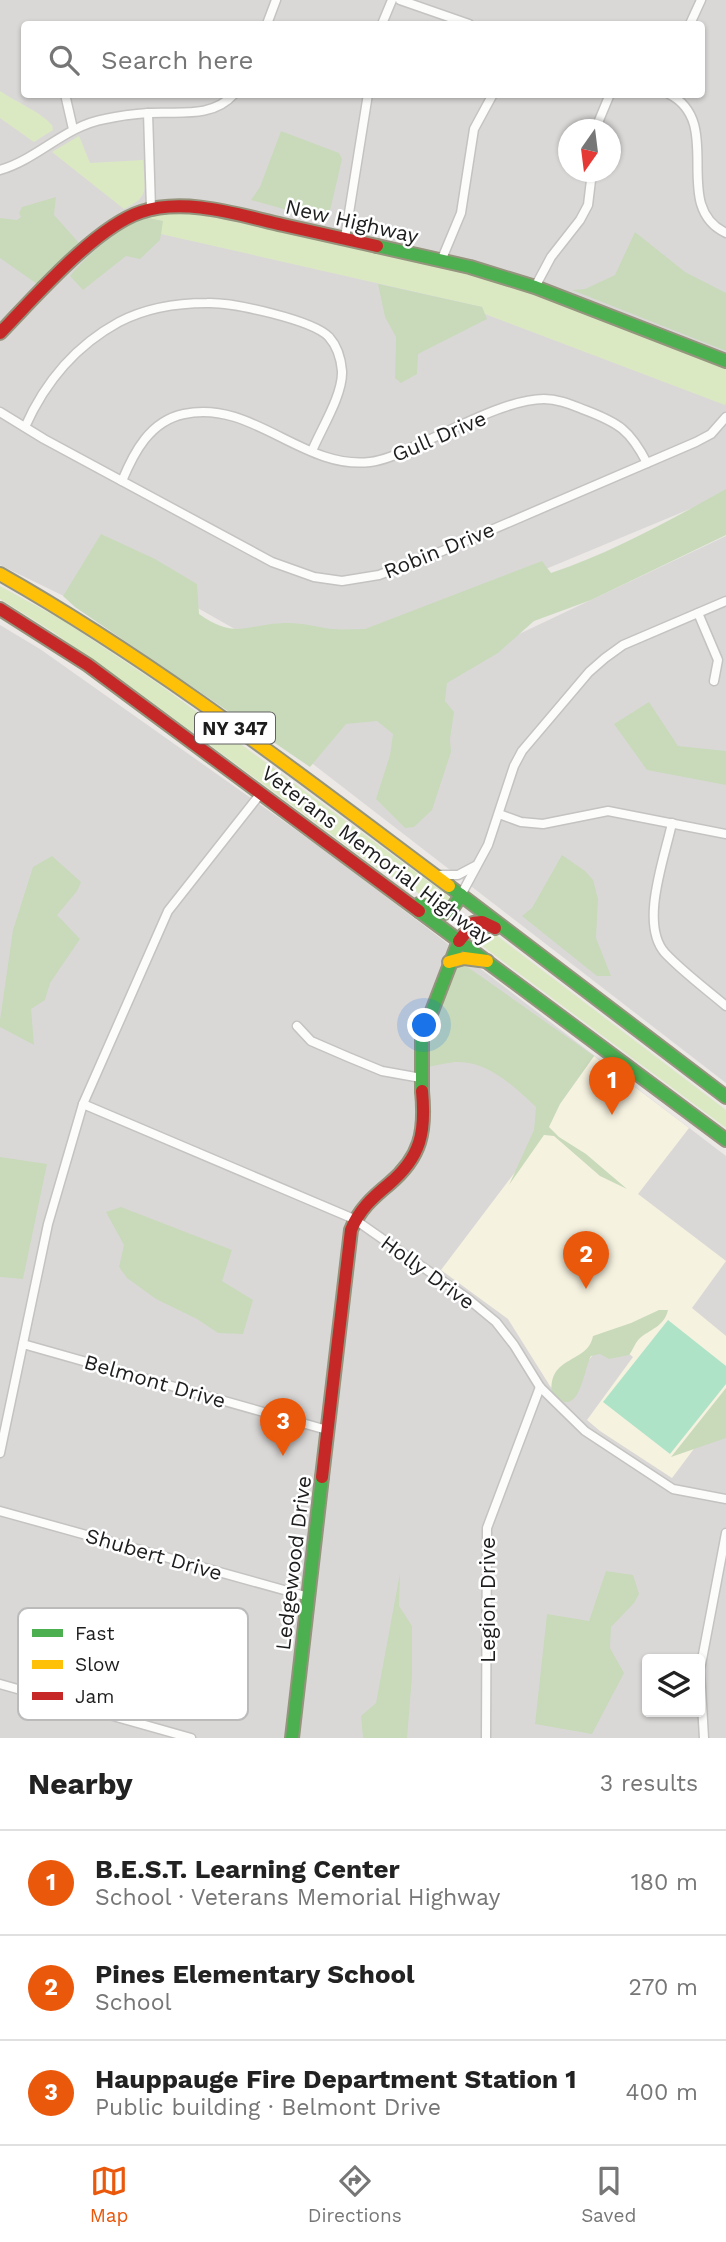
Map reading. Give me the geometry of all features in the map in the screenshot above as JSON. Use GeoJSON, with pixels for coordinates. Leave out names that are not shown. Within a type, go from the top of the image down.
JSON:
{"type":"FeatureCollection","features":[{"type":"Feature","properties":{"kind":"main road","name":"New Highway"},"geometry":{"type":"LineString","coordinates":[[0,334],[85,248],[125,219],[152,209],[176,206],[232,214],[480,270],[535,287],[726,361]]}},
{"type":"Feature","properties":{"kind":"main road","name":"Veterans Memorial Highway"},"geometry":{"type":"LineString","coordinates":[[0,574],[137,658],[434,874],[726,1097]]}},
{"type":"Feature","properties":{"kind":"main road","name":"Veterans Memorial Highway"},"geometry":{"type":"LineString","coordinates":[[0,609],[110,681],[726,1140]]}},
{"type":"Feature","properties":{"kind":"main road"},"geometry":{"type":"LineString","coordinates":[[396,893],[444,913],[452,909],[461,895]]}},
{"type":"Feature","properties":{"kind":"main road"},"geometry":{"type":"LineString","coordinates":[[354,1219],[362,1207],[405,1168],[420,1141],[422,1037],[449,962],[469,925],[482,921],[534,949]]}},
{"type":"Feature","properties":{"kind":"main road"},"geometry":{"type":"LineString","coordinates":[[449,962],[460,958],[487,961]]}},
{"type":"Feature","properties":{"kind":"main road","name":"Ledgewood Drive"},"geometry":{"type":"LineString","coordinates":[[292,1738],[348,1245],[354,1219]]}},
{"type":"Feature","properties":{"kind":"street"},"geometry":{"type":"LineString","coordinates":[[268,21],[276,0]]}},
{"type":"Feature","properties":{"kind":"street"},"geometry":{"type":"LineString","coordinates":[[383,21],[392,0]]}},
{"type":"Feature","properties":{"kind":"street"},"geometry":{"type":"LineString","coordinates":[[400,0],[460,21]]}},
{"type":"Feature","properties":{"kind":"street"},"geometry":{"type":"LineString","coordinates":[[691,21],[701,0]]}},
{"type":"Feature","properties":{"kind":"street"},"geometry":{"type":"LineString","coordinates":[[66,98],[73,129]]}},
{"type":"Feature","properties":{"kind":"street"},"geometry":{"type":"LineString","coordinates":[[0,170],[21,162],[73,129],[102,119],[148,113],[197,112],[214,108],[228,98]]}},
{"type":"Feature","properties":{"kind":"street"},"geometry":{"type":"LineString","coordinates":[[345,238],[367,98]]}},
{"type":"Feature","properties":{"kind":"street"},"geometry":{"type":"LineString","coordinates":[[441,261],[461,214],[474,129],[491,98]]}},
{"type":"Feature","properties":{"kind":"street"},"geometry":{"type":"LineString","coordinates":[[600,119],[608,98]]}},
{"type":"Feature","properties":{"kind":"street"},"geometry":{"type":"LineString","coordinates":[[675,98],[686,107],[700,134],[699,187],[702,205],[711,222],[726,233]]}},
{"type":"Feature","properties":{"kind":"street"},"geometry":{"type":"LineString","coordinates":[[148,113],[152,209]]}},
{"type":"Feature","properties":{"kind":"street"},"geometry":{"type":"LineString","coordinates":[[535,287],[551,257],[588,205],[591,182]]}},
{"type":"Feature","properties":{"kind":"street"},"geometry":{"type":"LineString","coordinates":[[25,427],[41,394],[52,379],[84,345],[103,332],[121,321],[161,308],[210,302],[287,318],[316,327],[336,347],[342,372],[341,384],[312,451]]}},
{"type":"Feature","properties":{"kind":"street","name":"Gull Drive"},"geometry":{"type":"LineString","coordinates":[[122,481],[133,455],[150,433],[177,415],[210,411],[226,414],[312,451],[355,463],[389,458],[512,405],[545,399],[561,401],[610,419],[623,427],[635,440],[647,463]]}},
{"type":"Feature","properties":{"kind":"street","name":"Robin Drive"},"geometry":{"type":"LineString","coordinates":[[0,412],[272,562],[314,577],[342,581],[379,575],[428,557],[711,434],[726,417]]}},
{"type":"Feature","properties":{"kind":"street"},"geometry":{"type":"LineString","coordinates":[[461,895],[488,845],[514,765],[522,751],[589,672],[623,645],[726,601]]}},
{"type":"Feature","properties":{"kind":"street"},"geometry":{"type":"LineString","coordinates":[[698,613],[718,660],[714,681]]}},
{"type":"Feature","properties":{"kind":"street"},"geometry":{"type":"LineString","coordinates":[[0,1453],[48,1224],[83,1104],[168,911],[261,793]]}},
{"type":"Feature","properties":{"kind":"street"},"geometry":{"type":"LineString","coordinates":[[499,814],[521,822],[543,824],[608,811],[726,834]]}},
{"type":"Feature","properties":{"kind":"street"},"geometry":{"type":"LineString","coordinates":[[672,823],[654,906],[653,927],[663,951],[726,1006]]}},
{"type":"Feature","properties":{"kind":"street"},"geometry":{"type":"LineString","coordinates":[[434,874],[458,875],[477,864]]}},
{"type":"Feature","properties":{"kind":"street"},"geometry":{"type":"LineString","coordinates":[[297,1026],[311,1041],[336,1052],[382,1070],[421,1078]]}},
{"type":"Feature","properties":{"kind":"street","name":"Holly Drive"},"geometry":{"type":"LineString","coordinates":[[83,1104],[354,1219],[461,1293],[496,1322],[514,1345],[540,1388],[586,1431],[673,1489],[726,1499]]}},
{"type":"Feature","properties":{"kind":"street","name":"Belmont Drive"},"geometry":{"type":"LineString","coordinates":[[23,1344],[327,1430]]}},
{"type":"Feature","properties":{"kind":"street","name":"Legion Drive"},"geometry":{"type":"LineString","coordinates":[[486,1738],[487,1528],[540,1388]]}},
{"type":"Feature","properties":{"kind":"street","name":"Shubert Drive"},"geometry":{"type":"LineString","coordinates":[[0,1510],[309,1597]]}},
{"type":"Feature","properties":{"kind":"street"},"geometry":{"type":"LineString","coordinates":[[704,1738],[701,1670],[726,1533]]}},
{"type":"Feature","properties":{"kind":"street"},"geometry":{"type":"LineString","coordinates":[[0,1684],[18,1689]]}},
{"type":"Feature","properties":{"kind":"street"},"geometry":{"type":"LineString","coordinates":[[127,1720],[191,1738]]}},
{"type":"Feature","properties":{"kind":"shaded area"},"geometry":{"type":"Polygon","coordinates":[[[0,0],[726,0],[726,494],[332,658],[249,637],[102,554],[74,601],[0,565],[0,0]]]}},
{"type":"Feature","properties":{"kind":"shaded area"},"geometry":{"type":"Polygon","coordinates":[[[726,536],[726,1083],[287,744],[726,536]]]}},
{"type":"Feature","properties":{"kind":"shaded area"},"geometry":{"type":"Polygon","coordinates":[[[0,625],[40,649],[330,854],[726,1156],[726,1738],[0,1738],[0,625]]]}},
{"type":"Feature","properties":{"kind":"shaded area"},"geometry":{"type":"Polygon","coordinates":[[[594,1056],[689,1128],[638,1194],[726,1261],[692,1308],[726,1336],[726,1406],[672,1478],[587,1420],[633,1357],[607,1336],[561,1397],[550,1386],[508,1319],[441,1270],[547,1130],[543,1127],[594,1056]]]}},
{"type":"Feature","properties":{"kind":"green space"},"geometry":{"type":"Polygon","coordinates":[[[0,91],[40,115],[52,125],[53,130],[34,142],[0,118],[0,91]]]}},
{"type":"Feature","properties":{"kind":"green space"},"geometry":{"type":"Polygon","coordinates":[[[281,131],[339,153],[342,159],[329,215],[319,219],[251,200],[260,187],[281,131]]]}},
{"type":"Feature","properties":{"kind":"green space"},"geometry":{"type":"Polygon","coordinates":[[[79,136],[90,163],[143,160],[145,184],[139,200],[124,209],[52,152],[79,136]]]}},
{"type":"Feature","properties":{"kind":"green space"},"geometry":{"type":"Polygon","coordinates":[[[56,197],[54,215],[79,243],[40,286],[0,258],[0,218],[17,220],[21,217],[19,213],[22,207],[56,197]]]}},
{"type":"Feature","properties":{"kind":"green space"},"geometry":{"type":"Polygon","coordinates":[[[178,211],[392,256],[510,285],[726,367],[725,405],[485,314],[482,307],[161,234],[162,221],[143,217],[178,211]]]}},
{"type":"Feature","properties":{"kind":"green space"},"geometry":{"type":"Polygon","coordinates":[[[143,217],[163,221],[160,240],[140,259],[126,256],[83,290],[70,276],[104,243],[143,217]]]}},
{"type":"Feature","properties":{"kind":"green space"},"geometry":{"type":"Polygon","coordinates":[[[635,232],[685,272],[726,293],[726,351],[572,290],[585,289],[615,275],[635,232]]]}},
{"type":"Feature","properties":{"kind":"green space"},"geometry":{"type":"Polygon","coordinates":[[[378,284],[482,307],[487,319],[418,354],[417,374],[401,383],[395,378],[396,337],[385,317],[378,284]]]}},
{"type":"Feature","properties":{"kind":"green space"},"geometry":{"type":"Polygon","coordinates":[[[726,489],[726,535],[591,600],[534,621],[498,653],[447,683],[445,701],[454,712],[451,752],[432,810],[414,827],[405,828],[376,799],[390,755],[393,734],[377,721],[346,724],[310,767],[75,607],[63,596],[101,534],[155,559],[197,584],[199,614],[223,627],[243,629],[288,623],[332,629],[365,629],[542,561],[551,573],[574,565],[640,535],[726,489]]]}},
{"type":"Feature","properties":{"kind":"green space"},"geometry":{"type":"Polygon","coordinates":[[[0,586],[64,621],[160,685],[447,895],[452,902],[450,908],[433,905],[413,889],[377,868],[127,684],[0,599],[0,586]]]}},
{"type":"Feature","properties":{"kind":"green space"},"geometry":{"type":"Polygon","coordinates":[[[649,702],[678,746],[726,751],[726,785],[647,770],[614,724],[649,702]]]}},
{"type":"Feature","properties":{"kind":"green space"},"geometry":{"type":"Polygon","coordinates":[[[562,855],[593,880],[598,899],[596,938],[611,976],[597,976],[522,916],[532,908],[562,855]]]}},
{"type":"Feature","properties":{"kind":"green space"},"geometry":{"type":"Polygon","coordinates":[[[52,856],[81,882],[57,915],[80,939],[50,983],[45,1000],[31,1009],[34,1045],[0,1027],[0,1020],[13,930],[33,867],[52,856]]]}},
{"type":"Feature","properties":{"kind":"green space"},"geometry":{"type":"Polygon","coordinates":[[[483,925],[726,1110],[726,1128],[473,939],[470,929],[483,925]]]}},
{"type":"Feature","properties":{"kind":"green space"},"geometry":{"type":"Polygon","coordinates":[[[457,964],[469,968],[594,1056],[560,1104],[549,1127],[627,1189],[600,1176],[554,1136],[544,1135],[509,1185],[534,1130],[536,1107],[500,1076],[478,1065],[455,1062],[428,1067],[432,1021],[457,964]]]}},
{"type":"Feature","properties":{"kind":"green space"},"geometry":{"type":"Polygon","coordinates":[[[0,1157],[47,1164],[23,1279],[0,1277],[0,1157]]]}},
{"type":"Feature","properties":{"kind":"green space"},"geometry":{"type":"Polygon","coordinates":[[[121,1207],[232,1250],[222,1281],[253,1300],[243,1334],[218,1333],[197,1319],[156,1299],[127,1278],[119,1267],[124,1245],[106,1212],[121,1207]]]}},
{"type":"Feature","properties":{"kind":"green space"},"geometry":{"type":"Polygon","coordinates":[[[659,1310],[668,1310],[666,1316],[639,1339],[629,1355],[609,1359],[600,1354],[591,1356],[575,1398],[569,1402],[561,1401],[552,1394],[552,1381],[556,1372],[584,1351],[593,1336],[659,1310]]]}},
{"type":"Feature","properties":{"kind":"green space"},"geometry":{"type":"Polygon","coordinates":[[[668,1320],[726,1366],[726,1384],[670,1454],[603,1402],[668,1320]]]}},
{"type":"Feature","properties":{"kind":"green space"},"geometry":{"type":"Polygon","coordinates":[[[726,1388],[726,1438],[671,1457],[726,1388]]]}},
{"type":"Feature","properties":{"kind":"green space"},"geometry":{"type":"Polygon","coordinates":[[[606,1571],[633,1575],[639,1594],[611,1627],[610,1648],[624,1673],[592,1734],[535,1724],[547,1614],[589,1621],[606,1571]]]}},
{"type":"Feature","properties":{"kind":"green space"},"geometry":{"type":"Polygon","coordinates":[[[400,1573],[399,1606],[412,1626],[412,1676],[407,1738],[363,1738],[361,1716],[376,1703],[400,1573]]]}},
{"type":"Feature","properties":{"kind":"traffic: fast"},"geometry":{"type":"LineString","coordinates":[[377,246],[470,267],[535,287],[726,361]]}},
{"type":"Feature","properties":{"kind":"traffic: fast"},"geometry":{"type":"LineString","coordinates":[[449,886],[726,1097]]}},
{"type":"Feature","properties":{"kind":"traffic: fast"},"geometry":{"type":"LineString","coordinates":[[419,904],[444,913],[452,909],[461,895]]}},
{"type":"Feature","properties":{"kind":"traffic: fast"},"geometry":{"type":"LineString","coordinates":[[419,911],[726,1140]]}},
{"type":"Feature","properties":{"kind":"traffic: fast"},"geometry":{"type":"LineString","coordinates":[[422,1091],[422,1037],[459,941]]}},
{"type":"Feature","properties":{"kind":"traffic: fast"},"geometry":{"type":"LineString","coordinates":[[292,1738],[322,1477]]}},
{"type":"Feature","properties":{"kind":"traffic: slow"},"geometry":{"type":"LineString","coordinates":[[0,574],[117,645],[285,763],[449,886]]}},
{"type":"Feature","properties":{"kind":"traffic: slow"},"geometry":{"type":"LineString","coordinates":[[449,962],[464,958],[487,961]]}},
{"type":"Feature","properties":{"kind":"traffic: jam"},"geometry":{"type":"LineString","coordinates":[[0,333],[47,283],[104,232],[123,220],[158,208],[176,206],[212,209],[377,246]]}},
{"type":"Feature","properties":{"kind":"traffic: jam"},"geometry":{"type":"LineString","coordinates":[[0,609],[88,665],[419,911]]}},
{"type":"Feature","properties":{"kind":"traffic: jam"},"geometry":{"type":"LineString","coordinates":[[459,941],[473,923],[482,922],[495,928]]}},
{"type":"Feature","properties":{"kind":"traffic: jam"},"geometry":{"type":"LineString","coordinates":[[322,1477],[351,1230],[367,1205],[400,1174],[415,1154],[422,1131],[422,1091]]}},
{"type":"Feature","properties":{"kind":"place","name":"B.E.S.T. Learning Center"},"geometry":{"type":"Point","coordinates":[612,1115]}},
{"type":"Feature","properties":{"kind":"place","name":"Pines Elementary School"},"geometry":{"type":"Point","coordinates":[586,1289]}},
{"type":"Feature","properties":{"kind":"place","name":"Hauppauge Fire Department Station 1"},"geometry":{"type":"Point","coordinates":[283,1456]}}]}
